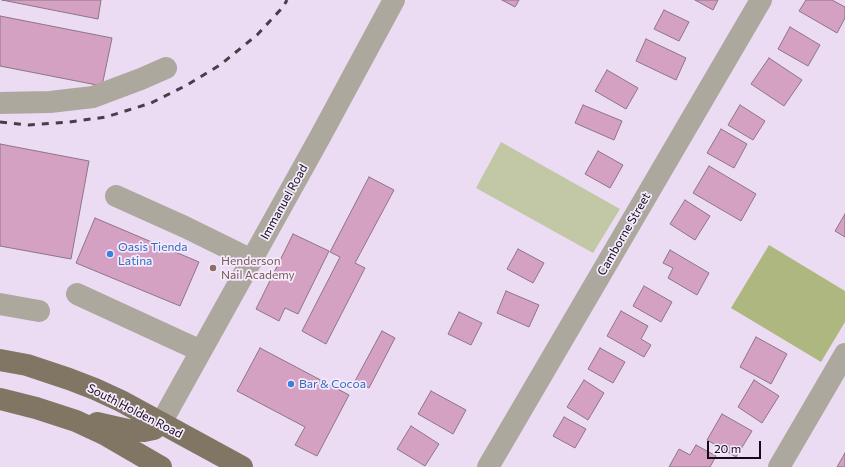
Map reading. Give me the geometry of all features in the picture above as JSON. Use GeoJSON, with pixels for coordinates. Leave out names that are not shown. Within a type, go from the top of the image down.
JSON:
{"type":"FeatureCollection","features":[{"type":"Feature","properties":{"kind":"main road","name":"South Holden Road"},"geometry":{"type":"LineString","coordinates":[[0,360],[27,365],[95,389],[121,401],[242,467]]}},
{"type":"Feature","properties":{"kind":"main road"},"geometry":{"type":"LineString","coordinates":[[0,399],[36,408],[76,421],[104,434],[148,464]]}},
{"type":"Feature","properties":{"kind":"main road"},"geometry":{"type":"LineString","coordinates":[[76,421],[104,424],[128,430],[144,431],[154,429],[161,423]]}},
{"type":"Feature","properties":{"kind":"street","name":"Immanuel Road"},"geometry":{"type":"LineString","coordinates":[[161,423],[320,137],[394,0]]}},
{"type":"Feature","properties":{"kind":"street","name":"Camborne Street"},"geometry":{"type":"LineString","coordinates":[[488,467],[761,0]]}},
{"type":"Feature","properties":{"kind":"street"},"geometry":{"type":"LineString","coordinates":[[0,102],[50,102],[93,97],[166,68]]}},
{"type":"Feature","properties":{"kind":"street"},"geometry":{"type":"LineString","coordinates":[[116,196],[185,227],[252,260]]}},
{"type":"Feature","properties":{"kind":"street"},"geometry":{"type":"LineString","coordinates":[[77,294],[201,351]]}},
{"type":"Feature","properties":{"kind":"street"},"geometry":{"type":"LineString","coordinates":[[0,304],[39,311]]}},
{"type":"Feature","properties":{"kind":"street"},"geometry":{"type":"LineString","coordinates":[[779,467],[845,354]]}},
{"type":"Feature","properties":{"kind":"green space"},"geometry":{"type":"Polygon","coordinates":[[[501,142],[620,209],[593,253],[476,188],[501,142]]]}},
{"type":"Feature","properties":{"kind":"green space"},"geometry":{"type":"Polygon","coordinates":[[[769,245],[845,291],[845,322],[821,362],[731,308],[769,245]]]}},
{"type":"Feature","properties":{"kind":"building"},"geometry":{"type":"Polygon","coordinates":[[[2,0],[101,0],[98,19],[2,0]]]}},
{"type":"Feature","properties":{"kind":"building"},"geometry":{"type":"Polygon","coordinates":[[[502,0],[519,0],[515,7],[502,0]]]}},
{"type":"Feature","properties":{"kind":"building"},"geometry":{"type":"Polygon","coordinates":[[[695,0],[718,0],[713,10],[695,0]]]}},
{"type":"Feature","properties":{"kind":"building"},"geometry":{"type":"Polygon","coordinates":[[[806,0],[832,0],[845,7],[845,18],[837,33],[799,11],[806,0]]]}},
{"type":"Feature","properties":{"kind":"building"},"geometry":{"type":"Polygon","coordinates":[[[664,10],[689,22],[679,41],[654,29],[664,10]]]}},
{"type":"Feature","properties":{"kind":"building"},"geometry":{"type":"Polygon","coordinates":[[[0,16],[112,38],[102,86],[0,66],[0,16]]]}},
{"type":"Feature","properties":{"kind":"building"},"geometry":{"type":"Polygon","coordinates":[[[790,27],[820,45],[808,66],[778,49],[790,27]]]}},
{"type":"Feature","properties":{"kind":"building"},"geometry":{"type":"Polygon","coordinates":[[[646,39],[686,58],[676,80],[636,61],[646,39]]]}},
{"type":"Feature","properties":{"kind":"building"},"geometry":{"type":"Polygon","coordinates":[[[769,58],[802,80],[784,106],[751,84],[769,58]]]}},
{"type":"Feature","properties":{"kind":"building"},"geometry":{"type":"Polygon","coordinates":[[[607,70],[638,88],[626,109],[595,91],[607,70]]]}},
{"type":"Feature","properties":{"kind":"building"},"geometry":{"type":"Polygon","coordinates":[[[583,105],[622,121],[614,140],[575,123],[583,105]]]}},
{"type":"Feature","properties":{"kind":"building"},"geometry":{"type":"Polygon","coordinates":[[[740,105],[765,121],[753,140],[728,125],[740,105]]]}},
{"type":"Feature","properties":{"kind":"building"},"geometry":{"type":"Polygon","coordinates":[[[721,129],[747,144],[734,168],[707,153],[721,129]]]}},
{"type":"Feature","properties":{"kind":"building"},"geometry":{"type":"Polygon","coordinates":[[[0,144],[89,161],[71,259],[0,246],[0,144]]]}},
{"type":"Feature","properties":{"kind":"building"},"geometry":{"type":"Polygon","coordinates":[[[598,151],[623,165],[610,188],[585,174],[598,151]]]}},
{"type":"Feature","properties":{"kind":"building"},"geometry":{"type":"Polygon","coordinates":[[[709,166],[756,194],[741,221],[693,193],[709,166]]]}},
{"type":"Feature","properties":{"kind":"building"},"geometry":{"type":"Polygon","coordinates":[[[369,177],[394,190],[355,263],[365,268],[326,344],[302,331],[340,257],[330,252],[369,177]]]}},
{"type":"Feature","properties":{"kind":"building"},"geometry":{"type":"Polygon","coordinates":[[[685,200],[710,216],[695,240],[670,224],[685,200]]]}},
{"type":"Feature","properties":{"kind":"building"},"geometry":{"type":"Polygon","coordinates":[[[845,214],[845,237],[835,231],[845,214]]]}},
{"type":"Feature","properties":{"kind":"building"},"geometry":{"type":"Polygon","coordinates":[[[95,218],[199,262],[180,306],[76,263],[95,218]]]}},
{"type":"Feature","properties":{"kind":"building"},"geometry":{"type":"Polygon","coordinates":[[[293,234],[329,251],[298,314],[285,308],[279,321],[256,309],[293,234]]]}},
{"type":"Feature","properties":{"kind":"building"},"geometry":{"type":"Polygon","coordinates":[[[518,249],[544,263],[533,283],[507,269],[518,249]]]}},
{"type":"Feature","properties":{"kind":"building"},"geometry":{"type":"Polygon","coordinates":[[[670,250],[709,273],[697,295],[668,278],[673,268],[663,263],[670,250]]]}},
{"type":"Feature","properties":{"kind":"building"},"geometry":{"type":"Polygon","coordinates":[[[644,286],[672,302],[661,322],[633,306],[644,286]]]}},
{"type":"Feature","properties":{"kind":"building"},"geometry":{"type":"Polygon","coordinates":[[[506,291],[539,305],[529,327],[497,313],[506,291]]]}},
{"type":"Feature","properties":{"kind":"building"},"geometry":{"type":"Polygon","coordinates":[[[621,311],[648,326],[641,339],[651,345],[644,357],[607,336],[621,311]]]}},
{"type":"Feature","properties":{"kind":"building"},"geometry":{"type":"Polygon","coordinates":[[[459,312],[482,323],[471,345],[448,334],[459,312]]]}},
{"type":"Feature","properties":{"kind":"building"},"geometry":{"type":"Polygon","coordinates":[[[382,331],[395,338],[369,388],[355,381],[382,331]]]}},
{"type":"Feature","properties":{"kind":"building"},"geometry":{"type":"Polygon","coordinates":[[[756,337],[787,354],[771,384],[740,367],[756,337]]]}},
{"type":"Feature","properties":{"kind":"building"},"geometry":{"type":"Polygon","coordinates":[[[260,348],[349,395],[317,456],[295,445],[305,427],[237,391],[260,348]]]}},
{"type":"Feature","properties":{"kind":"building"},"geometry":{"type":"Polygon","coordinates":[[[600,348],[625,362],[613,383],[588,369],[600,348]]]}},
{"type":"Feature","properties":{"kind":"building"},"geometry":{"type":"Polygon","coordinates":[[[584,380],[604,393],[588,420],[567,407],[584,380]]]}},
{"type":"Feature","properties":{"kind":"building"},"geometry":{"type":"Polygon","coordinates":[[[754,380],[779,396],[762,423],[738,407],[754,380]]]}},
{"type":"Feature","properties":{"kind":"building"},"geometry":{"type":"Polygon","coordinates":[[[431,391],[466,410],[453,434],[418,414],[431,391]]]}},
{"type":"Feature","properties":{"kind":"building"},"geometry":{"type":"Polygon","coordinates":[[[722,414],[752,431],[736,457],[707,440],[722,414]]]}},
{"type":"Feature","properties":{"kind":"building"},"geometry":{"type":"Polygon","coordinates":[[[564,417],[586,429],[575,448],[553,436],[564,417]]]}},
{"type":"Feature","properties":{"kind":"building"},"geometry":{"type":"Polygon","coordinates":[[[411,426],[439,444],[425,466],[397,449],[411,426]]]}},
{"type":"Feature","properties":{"kind":"building"},"geometry":{"type":"Polygon","coordinates":[[[696,445],[716,456],[710,467],[669,467],[679,449],[690,455],[696,445]]]}},
{"type":"Feature","properties":{"kind":"building"},"geometry":{"type":"Polygon","coordinates":[[[845,453],[845,467],[837,467],[845,453]]]}},
{"type":"Feature","properties":{"kind":"railway"},"geometry":{"type":"LineString","coordinates":[[0,122],[29,125],[69,122],[106,117],[151,103],[187,85],[220,65],[257,35],[283,7],[287,0]]}},
{"type":"Feature","properties":{"kind":"place","name":"Oasis Tienda Latina"},"geometry":{"type":"Point","coordinates":[110,254]}},
{"type":"Feature","properties":{"kind":"place","name":"Henderson Nail Academy"},"geometry":{"type":"Point","coordinates":[213,268]}},
{"type":"Feature","properties":{"kind":"place","name":"Bar & Cocoa"},"geometry":{"type":"Point","coordinates":[291,384]}}]}
